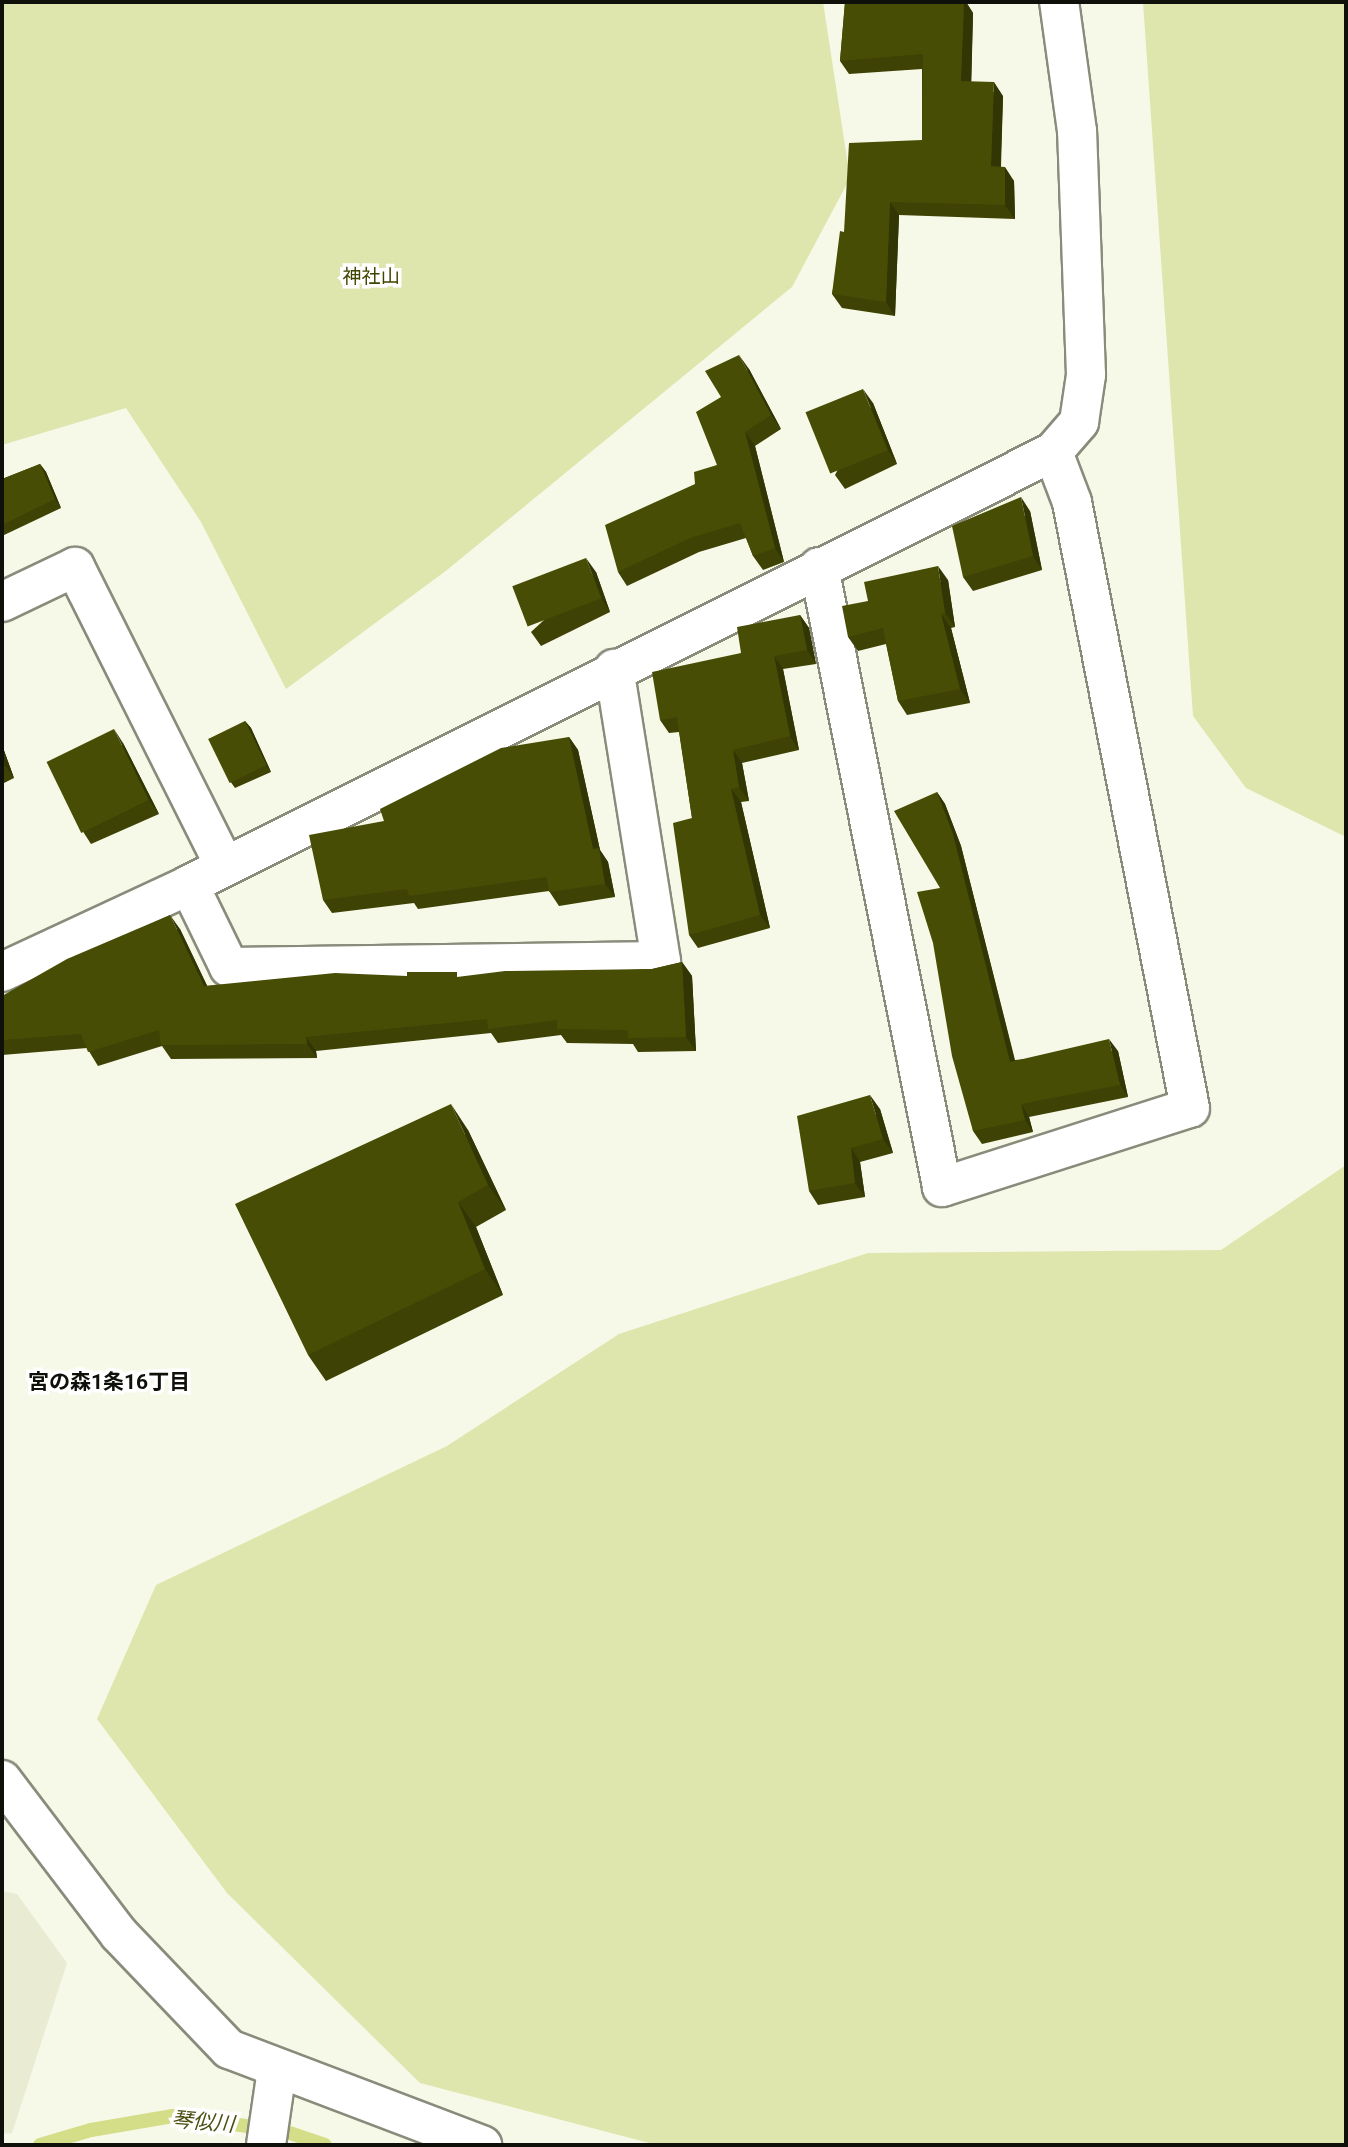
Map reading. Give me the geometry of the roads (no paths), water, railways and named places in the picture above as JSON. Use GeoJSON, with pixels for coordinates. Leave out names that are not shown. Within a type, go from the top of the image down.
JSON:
{"type":"FeatureCollection","features":[{"type":"Feature","properties":{"kind":"street"},"geometry":{"type":"LineString","coordinates":[[2,972],[189,885],[614,669],[1053,452],[1079,422],[1086,375],[1077,131],[1059,2]]}},
{"type":"Feature","properties":{"kind":"street"},"geometry":{"type":"LineString","coordinates":[[819,567],[942,1188],[1190,1108],[1072,502],[1053,452]]}},
{"type":"Feature","properties":{"kind":"street"},"geometry":{"type":"LineString","coordinates":[[2,602],[75,567],[224,865]]}},
{"type":"Feature","properties":{"kind":"street"},"geometry":{"type":"LineString","coordinates":[[189,885],[229,967],[661,961],[614,669]]}},
{"type":"Feature","properties":{"kind":"street"},"geometry":{"type":"LineString","coordinates":[[2,1780],[119,1934],[229,2049],[278,2070],[482,2145]]}},
{"type":"Feature","properties":{"kind":"street"},"geometry":{"type":"LineString","coordinates":[[266,2145],[278,2070]]}},
{"type":"Feature","properties":{"kind":"waterway","name":"琴似川"},"geometry":{"type":"LineString","coordinates":[[40,2145],[91,2130],[173,2116],[284,2131],[325,2145]]}},
{"type":"Feature","properties":{"kind":"district","name":"宮の森1条16丁目"},"geometry":{"type":"Point","coordinates":[109,1382]}},
{"type":"Feature","properties":{"kind":"park label","name":"神社山"},"geometry":{"type":"Point","coordinates":[371,277]}}]}
